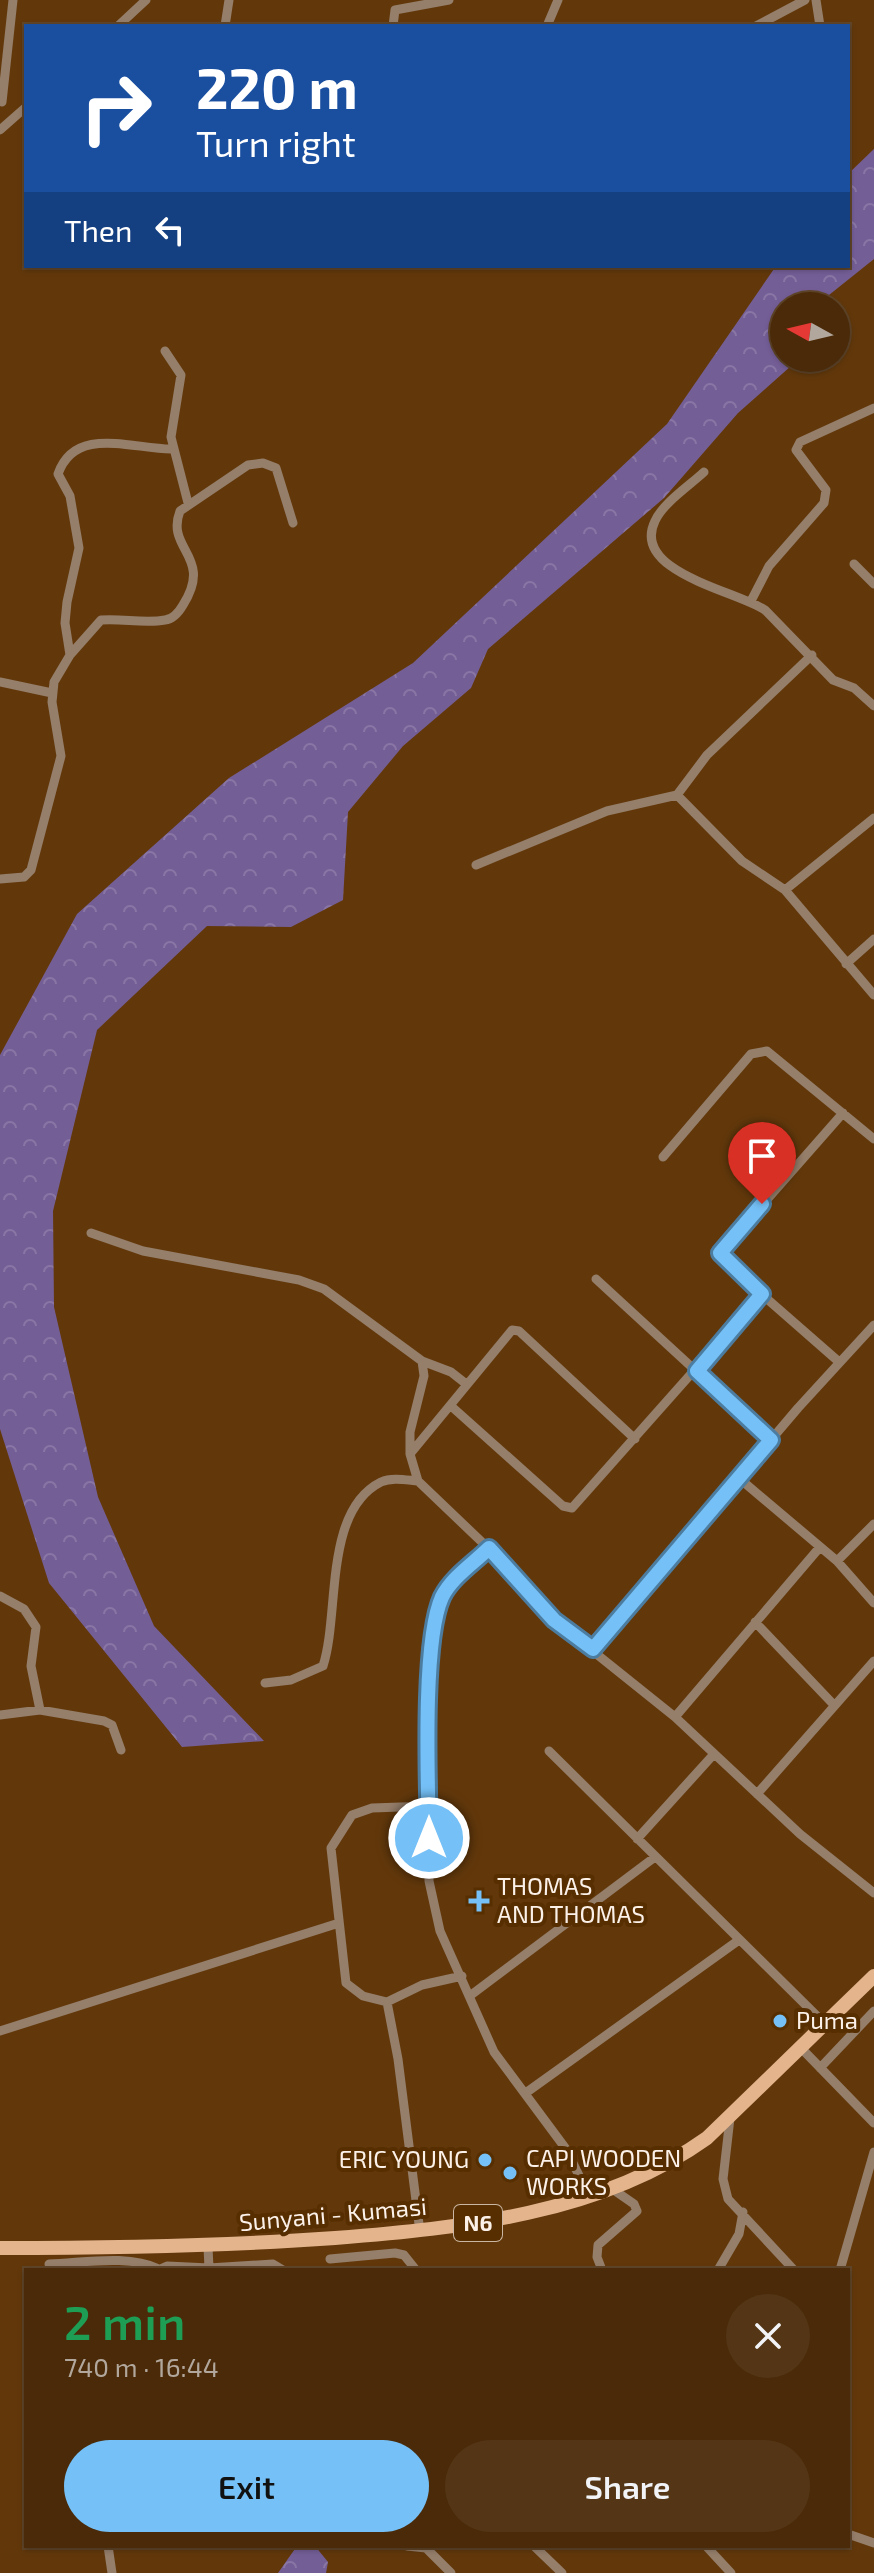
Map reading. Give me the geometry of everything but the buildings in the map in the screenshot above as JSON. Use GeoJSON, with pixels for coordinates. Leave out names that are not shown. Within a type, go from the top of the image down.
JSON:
{"type":"FeatureCollection","features":[{"type":"Feature","properties":{"kind":"main road","name":"Sunyani - Kumasi"},"geometry":{"type":"LineString","coordinates":[[0,2248],[208,2247],[420,2232],[463,2226],[589,2196],[680,2157],[730,2118],[874,1976]]}},
{"type":"Feature","properties":{"kind":"street"},"geometry":{"type":"LineString","coordinates":[[13,0],[1,102],[16,116]]}},
{"type":"Feature","properties":{"kind":"street"},"geometry":{"type":"LineString","coordinates":[[120,24],[146,0]]}},
{"type":"Feature","properties":{"kind":"street"},"geometry":{"type":"LineString","coordinates":[[225,24],[229,0]]}},
{"type":"Feature","properties":{"kind":"street"},"geometry":{"type":"LineString","coordinates":[[395,5],[449,0]]}},
{"type":"Feature","properties":{"kind":"street"},"geometry":{"type":"LineString","coordinates":[[548,24],[558,0]]}},
{"type":"Feature","properties":{"kind":"street"},"geometry":{"type":"LineString","coordinates":[[760,24],[805,0]]}},
{"type":"Feature","properties":{"kind":"street"},"geometry":{"type":"LineString","coordinates":[[816,0],[820,24]]}},
{"type":"Feature","properties":{"kind":"street"},"geometry":{"type":"LineString","coordinates":[[0,130],[24,109]]}},
{"type":"Feature","properties":{"kind":"street"},"geometry":{"type":"LineString","coordinates":[[165,351],[181,375],[171,449],[188,503]]}},
{"type":"Feature","properties":{"kind":"street"},"geometry":{"type":"LineString","coordinates":[[751,601],[769,566],[824,503],[826,490],[799,458],[796,450],[800,442],[874,408]]}},
{"type":"Feature","properties":{"kind":"street"},"geometry":{"type":"LineString","coordinates":[[70,655],[65,623],[69,583],[79,548],[70,496],[58,474],[63,460],[75,449],[89,443],[171,449]]}},
{"type":"Feature","properties":{"kind":"street"},"geometry":{"type":"LineString","coordinates":[[0,879],[24,877],[31,870],[61,756],[52,693],[54,682],[70,655],[101,620],[166,620],[179,611],[196,578],[177,530],[180,511],[248,465],[263,463],[276,468],[293,523]]}},
{"type":"Feature","properties":{"kind":"street"},"geometry":{"type":"LineString","coordinates":[[704,472],[655,521],[652,534],[656,552],[667,566],[685,576],[751,601],[812,655],[833,680],[854,688],[874,706]]}},
{"type":"Feature","properties":{"kind":"street"},"geometry":{"type":"LineString","coordinates":[[854,564],[874,584]]}},
{"type":"Feature","properties":{"kind":"street"},"geometry":{"type":"LineString","coordinates":[[476,865],[607,811],[677,795],[707,755],[812,655]]}},
{"type":"Feature","properties":{"kind":"street"},"geometry":{"type":"LineString","coordinates":[[0,682],[52,693]]}},
{"type":"Feature","properties":{"kind":"street"},"geometry":{"type":"LineString","coordinates":[[677,795],[742,861],[785,890],[874,995]]}},
{"type":"Feature","properties":{"kind":"street"},"geometry":{"type":"LineString","coordinates":[[785,890],[874,818]]}},
{"type":"Feature","properties":{"kind":"street"},"geometry":{"type":"LineString","coordinates":[[846,964],[874,939]]}},
{"type":"Feature","properties":{"kind":"street"},"geometry":{"type":"LineString","coordinates":[[663,1157],[751,1054],[767,1051],[874,1139]]}},
{"type":"Feature","properties":{"kind":"street"},"geometry":{"type":"LineString","coordinates":[[838,1361],[725,1262],[721,1250],[843,1113]]}},
{"type":"Feature","properties":{"kind":"street"},"geometry":{"type":"LineString","coordinates":[[91,1233],[143,1251],[299,1280],[324,1289],[422,1361],[451,1372],[465,1383]]}},
{"type":"Feature","properties":{"kind":"street"},"geometry":{"type":"LineString","coordinates":[[596,1279],[771,1440]]}},
{"type":"Feature","properties":{"kind":"street"},"geometry":{"type":"LineString","coordinates":[[451,1406],[520,1470],[563,1506],[572,1508],[697,1371],[762,1294]]}},
{"type":"Feature","properties":{"kind":"street"},"geometry":{"type":"LineString","coordinates":[[593,1649],[838,1361],[874,1325]]}},
{"type":"Feature","properties":{"kind":"street"},"geometry":{"type":"LineString","coordinates":[[410,1454],[451,1406],[465,1383],[512,1330],[519,1331],[635,1439]]}},
{"type":"Feature","properties":{"kind":"street"},"geometry":{"type":"LineString","coordinates":[[422,1361],[424,1376],[410,1432],[410,1454],[418,1481],[489,1548],[554,1620],[675,1717],[822,1853],[874,1893]]}},
{"type":"Feature","properties":{"kind":"street"},"geometry":{"type":"LineString","coordinates":[[740,1479],[837,1561],[874,1603]]}},
{"type":"Feature","properties":{"kind":"street"},"geometry":{"type":"LineString","coordinates":[[265,1683],[291,1680],[323,1666],[329,1647],[339,1551],[352,1513],[366,1493],[383,1481],[418,1481]]}},
{"type":"Feature","properties":{"kind":"street"},"geometry":{"type":"LineString","coordinates":[[837,1561],[874,1524]]}},
{"type":"Feature","properties":{"kind":"street"},"geometry":{"type":"LineString","coordinates":[[675,1717],[820,1547]]}},
{"type":"Feature","properties":{"kind":"street"},"geometry":{"type":"LineString","coordinates":[[489,1548],[454,1580],[442,1597],[438,1614],[430,1697],[429,1881],[440,1931],[494,2052],[527,2092],[566,2149],[589,2196]]}},
{"type":"Feature","properties":{"kind":"street"},"geometry":{"type":"LineString","coordinates":[[0,1596],[24,1609],[36,1627],[31,1666],[40,1710]]}},
{"type":"Feature","properties":{"kind":"street"},"geometry":{"type":"LineString","coordinates":[[755,1622],[834,1705]]}},
{"type":"Feature","properties":{"kind":"street"},"geometry":{"type":"LineString","coordinates":[[757,1794],[874,1661]]}},
{"type":"Feature","properties":{"kind":"street"},"geometry":{"type":"LineString","coordinates":[[0,1715],[40,1710],[104,1721],[112,1725],[121,1750]]}},
{"type":"Feature","properties":{"kind":"street"},"geometry":{"type":"LineString","coordinates":[[549,1751],[825,2024]]}},
{"type":"Feature","properties":{"kind":"street"},"geometry":{"type":"LineString","coordinates":[[637,1839],[714,1754]]}},
{"type":"Feature","properties":{"kind":"street"},"geometry":{"type":"LineString","coordinates":[[429,1806],[372,1808],[352,1815],[331,1848],[346,1983],[363,1996],[387,2002],[422,1985],[462,1976]]}},
{"type":"Feature","properties":{"kind":"street"},"geometry":{"type":"LineString","coordinates":[[471,1995],[655,1857]]}},
{"type":"Feature","properties":{"kind":"street"},"geometry":{"type":"LineString","coordinates":[[0,2031],[339,1923]]}},
{"type":"Feature","properties":{"kind":"street"},"geometry":{"type":"LineString","coordinates":[[527,2092],[739,1940]]}},
{"type":"Feature","properties":{"kind":"street"},"geometry":{"type":"LineString","coordinates":[[387,2002],[398,2059],[420,2232]]}},
{"type":"Feature","properties":{"kind":"street"},"geometry":{"type":"LineString","coordinates":[[820,2068],[874,2011]]}},
{"type":"Feature","properties":{"kind":"street"},"geometry":{"type":"LineString","coordinates":[[801,2048],[874,2123]]}},
{"type":"Feature","properties":{"kind":"street"},"geometry":{"type":"LineString","coordinates":[[730,2118],[724,2190],[728,2199],[792,2268]]}},
{"type":"Feature","properties":{"kind":"street"},"geometry":{"type":"LineString","coordinates":[[841,2268],[874,2152]]}},
{"type":"Feature","properties":{"kind":"street"},"geometry":{"type":"LineString","coordinates":[[601,2268],[597,2257],[598,2245],[637,2211],[634,2204],[611,2188]]}},
{"type":"Feature","properties":{"kind":"street"},"geometry":{"type":"LineString","coordinates":[[719,2268],[739,2234],[743,2212]]}},
{"type":"Feature","properties":{"kind":"street"},"geometry":{"type":"LineString","coordinates":[[208,2247],[209,2268],[273,2264],[280,2268]]}},
{"type":"Feature","properties":{"kind":"street"},"geometry":{"type":"LineString","coordinates":[[45,2248],[50,2267],[125,2262],[145,2263],[155,2268]]}},
{"type":"Feature","properties":{"kind":"street"},"geometry":{"type":"LineString","coordinates":[[330,2259],[395,2253],[404,2255],[414,2268]]}},
{"type":"Feature","properties":{"kind":"street"},"geometry":{"type":"LineString","coordinates":[[850,2535],[874,2543]]}},
{"type":"Feature","properties":{"kind":"street"},"geometry":{"type":"LineString","coordinates":[[108,2548],[112,2573]]}},
{"type":"Feature","properties":{"kind":"street"},"geometry":{"type":"LineString","coordinates":[[428,2548],[451,2573]]}},
{"type":"Feature","properties":{"kind":"street"},"geometry":{"type":"LineString","coordinates":[[536,2548],[562,2573]]}},
{"type":"Feature","properties":{"kind":"street"},"geometry":{"type":"LineString","coordinates":[[708,2548],[731,2573]]}},
{"type":"Feature","properties":{"kind":"green space"},"geometry":{"type":"Polygon","coordinates":[[[874,149],[874,259],[833,292],[770,292],[770,372],[784,372],[738,413],[664,498],[488,649],[471,688],[403,746],[348,812],[343,900],[291,927],[207,926],[97,1030],[53,1211],[54,1307],[98,1497],[154,1626],[264,1741],[182,1747],[49,1583],[0,1429],[0,1055],[77,914],[229,778],[413,663],[667,424],[775,268],[850,268],[850,172],[874,149]]]}},
{"type":"Feature","properties":{"kind":"green space"},"geometry":{"type":"Polygon","coordinates":[[[296,2548],[317,2548],[328,2562],[326,2573],[278,2573],[296,2548]]]}},
{"type":"Feature","properties":{"kind":"place","name":"THOMAS AND THOMAS"},"geometry":{"type":"Point","coordinates":[479,1901]}},
{"type":"Feature","properties":{"kind":"place","name":"Puma"},"geometry":{"type":"Point","coordinates":[780,2021]}},
{"type":"Feature","properties":{"kind":"place","name":"ERIC YOUNG"},"geometry":{"type":"Point","coordinates":[485,2160]}},
{"type":"Feature","properties":{"kind":"place","name":"CAPI WOODEN WORKS"},"geometry":{"type":"Point","coordinates":[510,2173]}},
{"type":"Feature","properties":{"kind":"route"},"geometry":{"type":"LineString","coordinates":[[429,1838],[428,1751],[435,1632],[442,1597],[454,1580],[489,1548],[554,1620],[593,1649],[771,1440],[697,1371],[762,1294],[725,1262],[720,1253],[762,1204]]}}]}
